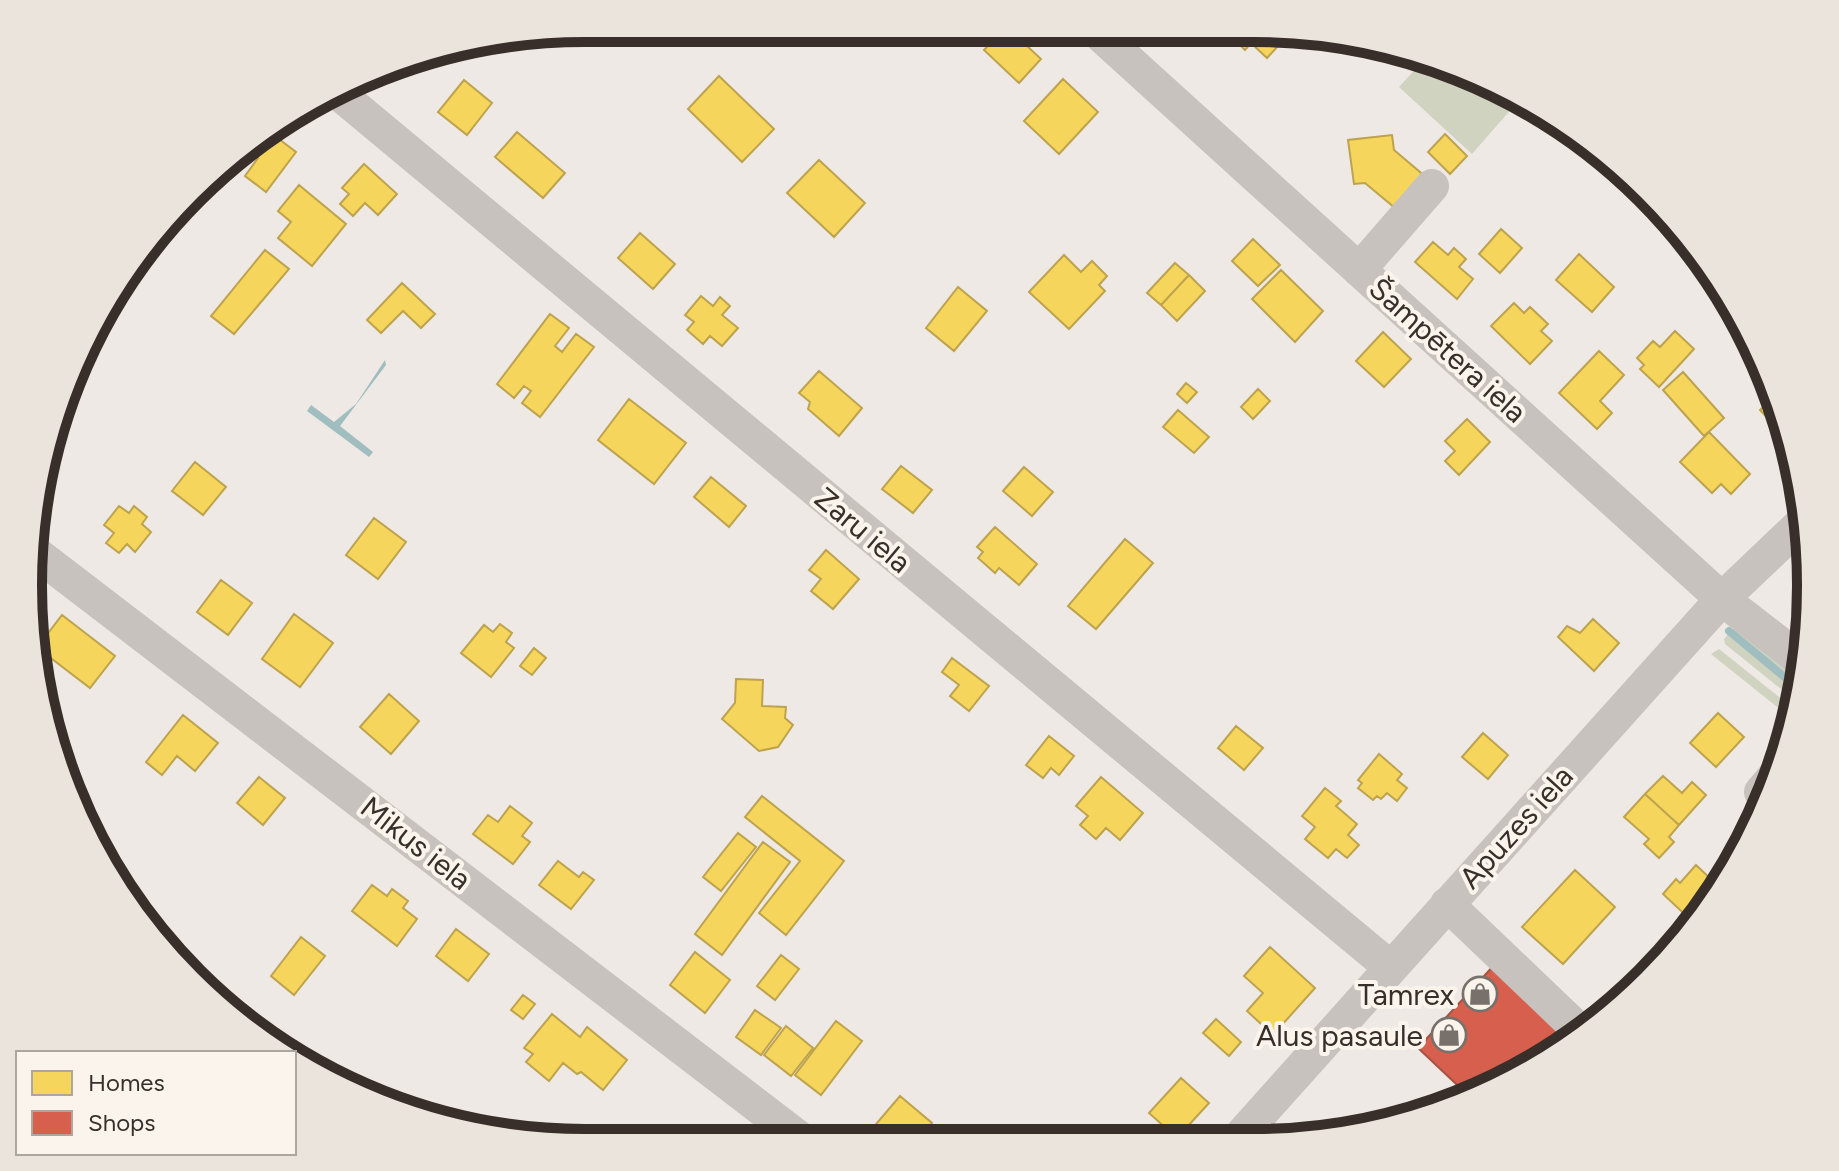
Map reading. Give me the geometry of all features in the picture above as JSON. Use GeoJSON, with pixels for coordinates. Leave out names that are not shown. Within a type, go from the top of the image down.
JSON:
{"type":"FeatureCollection","features":[{"type":"Feature","properties":{"kind":"street","name":"Šampētera iela"},"geometry":{"type":"LineString","coordinates":[[1108,42],[1722,599],[1792,653]]}},
{"type":"Feature","properties":{"kind":"street","name":"Zaru iela"},"geometry":{"type":"LineString","coordinates":[[345,98],[1390,967]]}},
{"type":"Feature","properties":{"kind":"street"},"geometry":{"type":"LineString","coordinates":[[1359,270],[1432,186]]}},
{"type":"Feature","properties":{"kind":"street","name":"Apuzes iela"},"geometry":{"type":"LineString","coordinates":[[1247,1129],[1722,599],[1794,531]]}},
{"type":"Feature","properties":{"kind":"street","name":"Mikus iela"},"geometry":{"type":"LineString","coordinates":[[43,559],[788,1129]]}},
{"type":"Feature","properties":{"kind":"street"},"geometry":{"type":"LineString","coordinates":[[1447,904],[1573,1025]]}},
{"type":"Feature","properties":{"kind":"green space"},"geometry":{"type":"Polygon","coordinates":[[[1417,68],[1461,83],[1512,108],[1472,154],[1399,87],[1417,68]]]}},
{"type":"Feature","properties":{"kind":"green space"},"geometry":{"type":"Polygon","coordinates":[[[1733,629],[1790,671],[1787,693],[1725,644],[1724,639],[1733,629]]]}},
{"type":"Feature","properties":{"kind":"green space"},"geometry":{"type":"Polygon","coordinates":[[[1719,649],[1785,701],[1782,711],[1711,654],[1719,649]]]}},
{"type":"Feature","properties":{"kind":"water"},"geometry":{"type":"Polygon","coordinates":[[[385,360],[386,365],[340,426],[373,452],[369,457],[307,411],[311,405],[334,422],[356,404],[385,360]]]}},
{"type":"Feature","properties":{"kind":"building: Homes"},"geometry":{"type":"Polygon","coordinates":[[[992,42],[1023,42],[1041,59],[1019,83],[984,50],[992,42]]]}},
{"type":"Feature","properties":{"kind":"building: Homes"},"geometry":{"type":"Polygon","coordinates":[[[1237,42],[1281,43],[1267,58],[1251,43],[1245,50],[1237,42]]]}},
{"type":"Feature","properties":{"kind":"building: Homes"},"geometry":{"type":"Polygon","coordinates":[[[719,76],[774,129],[742,162],[688,109],[719,76]]]}},
{"type":"Feature","properties":{"kind":"building: Homes"},"geometry":{"type":"Polygon","coordinates":[[[1063,79],[1098,112],[1059,154],[1024,121],[1063,79]]]}},
{"type":"Feature","properties":{"kind":"building: Homes"},"geometry":{"type":"Polygon","coordinates":[[[464,80],[492,103],[467,135],[438,112],[464,80]]]}},
{"type":"Feature","properties":{"kind":"building: Homes"},"geometry":{"type":"Polygon","coordinates":[[[517,132],[565,173],[543,198],[495,157],[517,132]]]}},
{"type":"Feature","properties":{"kind":"building: Homes"},"geometry":{"type":"Polygon","coordinates":[[[1445,134],[1467,156],[1450,174],[1428,152],[1445,134]]]}},
{"type":"Feature","properties":{"kind":"building: Homes"},"geometry":{"type":"Polygon","coordinates":[[[1392,135],[1394,150],[1427,178],[1401,213],[1365,183],[1354,184],[1348,140],[1392,135]]]}},
{"type":"Feature","properties":{"kind":"building: Homes"},"geometry":{"type":"Polygon","coordinates":[[[278,138],[296,152],[266,192],[245,176],[258,158],[254,155],[278,138]]]}},
{"type":"Feature","properties":{"kind":"building: Homes"},"geometry":{"type":"Polygon","coordinates":[[[819,160],[865,203],[834,237],[787,193],[819,160]]]}},
{"type":"Feature","properties":{"kind":"building: Homes"},"geometry":{"type":"Polygon","coordinates":[[[364,164],[397,194],[378,215],[365,203],[353,216],[340,204],[349,194],[342,188],[364,164]]]}},
{"type":"Feature","properties":{"kind":"building: Homes"},"geometry":{"type":"Polygon","coordinates":[[[299,185],[346,224],[312,266],[278,238],[291,222],[278,211],[299,185]]]}},
{"type":"Feature","properties":{"kind":"building: Homes"},"geometry":{"type":"Polygon","coordinates":[[[1501,229],[1522,248],[1500,273],[1479,254],[1501,229]]]}},
{"type":"Feature","properties":{"kind":"building: Homes"},"geometry":{"type":"Polygon","coordinates":[[[640,233],[675,264],[653,289],[618,258],[640,233]]]}},
{"type":"Feature","properties":{"kind":"building: Homes"},"geometry":{"type":"Polygon","coordinates":[[[1253,239],[1280,265],[1258,286],[1232,261],[1253,239]]]}},
{"type":"Feature","properties":{"kind":"building: Homes"},"geometry":{"type":"Polygon","coordinates":[[[1433,242],[1448,255],[1454,248],[1466,259],[1459,267],[1473,279],[1457,299],[1415,262],[1433,242]]]}},
{"type":"Feature","properties":{"kind":"building: Homes"},"geometry":{"type":"Polygon","coordinates":[[[265,250],[289,269],[234,334],[211,316],[265,250]]]}},
{"type":"Feature","properties":{"kind":"building: Homes"},"geometry":{"type":"Polygon","coordinates":[[[1579,254],[1614,287],[1592,312],[1556,280],[1579,254]]]}},
{"type":"Feature","properties":{"kind":"building: Homes"},"geometry":{"type":"Polygon","coordinates":[[[1064,255],[1081,272],[1092,261],[1107,276],[1099,285],[1105,291],[1069,329],[1029,292],[1064,255]]]}},
{"type":"Feature","properties":{"kind":"building: Homes"},"geometry":{"type":"Polygon","coordinates":[[[1175,263],[1189,275],[1161,305],[1147,293],[1175,263]]]}},
{"type":"Feature","properties":{"kind":"building: Homes"},"geometry":{"type":"Polygon","coordinates":[[[1281,270],[1323,311],[1295,342],[1252,299],[1281,270]]]}},
{"type":"Feature","properties":{"kind":"building: Homes"},"geometry":{"type":"Polygon","coordinates":[[[1189,275],[1205,291],[1177,321],[1161,305],[1189,275]]]}},
{"type":"Feature","properties":{"kind":"building: Homes"},"geometry":{"type":"Polygon","coordinates":[[[402,283],[435,314],[421,328],[403,311],[381,333],[367,320],[402,283]]]}},
{"type":"Feature","properties":{"kind":"building: Homes"},"geometry":{"type":"Polygon","coordinates":[[[958,287],[987,311],[954,351],[926,328],[958,287]]]}},
{"type":"Feature","properties":{"kind":"building: Homes"},"geometry":{"type":"Polygon","coordinates":[[[701,296],[713,306],[720,297],[730,306],[722,315],[738,328],[722,346],[710,336],[703,344],[687,330],[694,322],[685,315],[701,296]]]}},
{"type":"Feature","properties":{"kind":"building: Homes"},"geometry":{"type":"Polygon","coordinates":[[[1514,303],[1524,313],[1530,307],[1548,324],[1541,331],[1552,341],[1530,364],[1491,326],[1514,303]]]}},
{"type":"Feature","properties":{"kind":"building: Homes"},"geometry":{"type":"Polygon","coordinates":[[[550,314],[569,328],[555,346],[562,352],[576,334],[594,347],[540,417],[522,403],[531,391],[524,386],[514,398],[497,384],[550,314]]]}},
{"type":"Feature","properties":{"kind":"building: Homes"},"geometry":{"type":"Polygon","coordinates":[[[1675,331],[1694,349],[1659,387],[1640,369],[1644,365],[1637,358],[1653,341],[1660,347],[1675,331]]]}},
{"type":"Feature","properties":{"kind":"building: Homes"},"geometry":{"type":"Polygon","coordinates":[[[1383,332],[1411,359],[1384,387],[1356,361],[1383,332]]]}},
{"type":"Feature","properties":{"kind":"building: Homes"},"geometry":{"type":"Polygon","coordinates":[[[1599,351],[1624,375],[1600,401],[1612,413],[1597,429],[1559,393],[1599,351]]]}},
{"type":"Feature","properties":{"kind":"building: Homes"},"geometry":{"type":"Polygon","coordinates":[[[819,371],[862,408],[839,436],[808,409],[810,402],[799,393],[819,371]]]}},
{"type":"Feature","properties":{"kind":"building: Homes"},"geometry":{"type":"Polygon","coordinates":[[[1683,372],[1724,418],[1704,436],[1663,390],[1683,372]]]}},
{"type":"Feature","properties":{"kind":"building: Homes"},"geometry":{"type":"Polygon","coordinates":[[[1186,383],[1197,392],[1187,403],[1177,394],[1186,383]]]}},
{"type":"Feature","properties":{"kind":"building: Homes"},"geometry":{"type":"Polygon","coordinates":[[[1258,389],[1270,401],[1253,419],[1241,407],[1258,389]]]}},
{"type":"Feature","properties":{"kind":"building: Homes"},"geometry":{"type":"Polygon","coordinates":[[[629,399],[686,443],[654,484],[598,440],[629,399]]]}},
{"type":"Feature","properties":{"kind":"building: Homes"},"geometry":{"type":"Polygon","coordinates":[[[1766,405],[1771,422],[1760,410],[1766,405]]]}},
{"type":"Feature","properties":{"kind":"building: Homes"},"geometry":{"type":"Polygon","coordinates":[[[1178,410],[1209,437],[1194,453],[1163,427],[1178,410]]]}},
{"type":"Feature","properties":{"kind":"building: Homes"},"geometry":{"type":"Polygon","coordinates":[[[1467,419],[1490,442],[1459,475],[1445,461],[1455,451],[1445,441],[1467,419]]]}},
{"type":"Feature","properties":{"kind":"building: Homes"},"geometry":{"type":"Polygon","coordinates":[[[1709,432],[1750,474],[1731,494],[1721,484],[1712,493],[1680,462],[1709,432]]]}},
{"type":"Feature","properties":{"kind":"building: Homes"},"geometry":{"type":"Polygon","coordinates":[[[195,462],[226,487],[203,515],[172,491],[195,462]]]}},
{"type":"Feature","properties":{"kind":"building: Homes"},"geometry":{"type":"Polygon","coordinates":[[[901,466],[932,490],[913,513],[882,489],[901,466]]]}},
{"type":"Feature","properties":{"kind":"building: Homes"},"geometry":{"type":"Polygon","coordinates":[[[1024,467],[1053,492],[1032,516],[1003,491],[1024,467]]]}},
{"type":"Feature","properties":{"kind":"building: Homes"},"geometry":{"type":"Polygon","coordinates":[[[711,477],[746,506],[729,527],[694,497],[711,477]]]}},
{"type":"Feature","properties":{"kind":"building: Homes"},"geometry":{"type":"Polygon","coordinates":[[[119,506],[129,513],[134,506],[147,517],[142,524],[151,532],[135,552],[127,544],[119,553],[106,543],[114,533],[104,525],[119,506]]]}},
{"type":"Feature","properties":{"kind":"building: Homes"},"geometry":{"type":"Polygon","coordinates":[[[374,518],[406,542],[378,579],[346,555],[374,518]]]}},
{"type":"Feature","properties":{"kind":"building: Homes"},"geometry":{"type":"Polygon","coordinates":[[[995,527],[1037,564],[1019,585],[999,568],[995,573],[978,558],[983,552],[977,547],[995,527]]]}},
{"type":"Feature","properties":{"kind":"building: Homes"},"geometry":{"type":"Polygon","coordinates":[[[1125,539],[1153,563],[1096,629],[1068,606],[1125,539]]]}},
{"type":"Feature","properties":{"kind":"building: Homes"},"geometry":{"type":"Polygon","coordinates":[[[826,550],[859,579],[833,609],[811,591],[821,579],[809,570],[826,550]]]}},
{"type":"Feature","properties":{"kind":"building: Homes"},"geometry":{"type":"Polygon","coordinates":[[[221,580],[252,603],[228,635],[197,612],[221,580]]]}},
{"type":"Feature","properties":{"kind":"building: Homes"},"geometry":{"type":"Polygon","coordinates":[[[294,614],[333,643],[300,687],[262,659],[294,614]]]}},
{"type":"Feature","properties":{"kind":"building: Homes"},"geometry":{"type":"Polygon","coordinates":[[[62,615],[115,656],[90,688],[47,655],[45,637],[62,615]]]}},
{"type":"Feature","properties":{"kind":"building: Homes"},"geometry":{"type":"Polygon","coordinates":[[[1593,619],[1619,643],[1594,671],[1558,637],[1567,626],[1580,633],[1593,619]]]}},
{"type":"Feature","properties":{"kind":"building: Homes"},"geometry":{"type":"Polygon","coordinates":[[[500,624],[512,633],[506,642],[514,648],[491,677],[461,653],[484,625],[493,632],[500,624]]]}},
{"type":"Feature","properties":{"kind":"building: Homes"},"geometry":{"type":"Polygon","coordinates":[[[534,648],[546,658],[532,675],[520,666],[534,648]]]}},
{"type":"Feature","properties":{"kind":"building: Homes"},"geometry":{"type":"Polygon","coordinates":[[[952,658],[989,686],[969,711],[950,696],[959,685],[942,672],[952,658]]]}},
{"type":"Feature","properties":{"kind":"building: Homes"},"geometry":{"type":"Polygon","coordinates":[[[736,679],[763,680],[762,706],[786,707],[785,718],[793,725],[778,747],[759,751],[722,719],[735,703],[736,679]]]}},
{"type":"Feature","properties":{"kind":"building: Homes"},"geometry":{"type":"Polygon","coordinates":[[[389,694],[419,721],[391,754],[360,727],[389,694]]]}},
{"type":"Feature","properties":{"kind":"building: Homes"},"geometry":{"type":"Polygon","coordinates":[[[1718,713],[1744,737],[1716,767],[1690,743],[1718,713]]]}},
{"type":"Feature","properties":{"kind":"building: Homes"},"geometry":{"type":"Polygon","coordinates":[[[183,715],[218,743],[195,771],[177,756],[162,775],[146,762],[183,715]]]}},
{"type":"Feature","properties":{"kind":"building: Homes"},"geometry":{"type":"Polygon","coordinates":[[[1236,726],[1263,748],[1244,770],[1218,748],[1236,726]]]}},
{"type":"Feature","properties":{"kind":"building: Homes"},"geometry":{"type":"Polygon","coordinates":[[[1483,733],[1508,755],[1488,779],[1462,757],[1483,733]]]}},
{"type":"Feature","properties":{"kind":"building: Homes"},"geometry":{"type":"Polygon","coordinates":[[[1049,736],[1074,756],[1059,775],[1051,768],[1043,778],[1026,765],[1049,736]]]}},
{"type":"Feature","properties":{"kind":"building: Homes"},"geometry":{"type":"Polygon","coordinates":[[[1379,754],[1402,774],[1397,780],[1407,788],[1397,801],[1387,793],[1381,799],[1377,796],[1373,800],[1358,788],[1362,783],[1358,780],[1379,754]]]}},
{"type":"Feature","properties":{"kind":"building: Homes"},"geometry":{"type":"Polygon","coordinates":[[[1663,776],[1682,793],[1692,782],[1706,795],[1679,825],[1645,794],[1663,776]]]}},
{"type":"Feature","properties":{"kind":"building: Homes"},"geometry":{"type":"Polygon","coordinates":[[[259,777],[285,798],[263,825],[237,803],[259,777]]]}},
{"type":"Feature","properties":{"kind":"building: Homes"},"geometry":{"type":"Polygon","coordinates":[[[1101,777],[1143,813],[1120,840],[1106,828],[1096,839],[1080,825],[1088,816],[1076,806],[1101,777]]]}},
{"type":"Feature","properties":{"kind":"building: Homes"},"geometry":{"type":"Polygon","coordinates":[[[1325,788],[1341,801],[1336,806],[1357,824],[1348,835],[1359,845],[1347,858],[1336,849],[1328,858],[1305,839],[1315,827],[1302,816],[1325,788]]]}},
{"type":"Feature","properties":{"kind":"building: Homes"},"geometry":{"type":"Polygon","coordinates":[[[1645,794],[1679,825],[1669,837],[1674,842],[1659,858],[1644,844],[1649,839],[1624,817],[1645,794]]]}},
{"type":"Feature","properties":{"kind":"building: Homes"},"geometry":{"type":"Polygon","coordinates":[[[762,796],[844,861],[786,935],[759,913],[800,861],[745,817],[762,796]]]}},
{"type":"Feature","properties":{"kind":"building: Homes"},"geometry":{"type":"Polygon","coordinates":[[[510,806],[532,823],[522,836],[530,842],[513,864],[473,834],[488,815],[498,822],[510,806]]]}},
{"type":"Feature","properties":{"kind":"building: Homes"},"geometry":{"type":"Polygon","coordinates":[[[738,833],[756,847],[721,891],[703,877],[738,833]]]}},
{"type":"Feature","properties":{"kind":"building: Homes"},"geometry":{"type":"Polygon","coordinates":[[[763,842],[790,862],[722,955],[695,934],[763,842]]]}},
{"type":"Feature","properties":{"kind":"building: Homes"},"geometry":{"type":"Polygon","coordinates":[[[558,861],[579,877],[583,872],[594,880],[571,909],[539,885],[558,861]]]}},
{"type":"Feature","properties":{"kind":"building: Homes"},"geometry":{"type":"Polygon","coordinates":[[[1696,865],[1710,879],[1686,915],[1663,894],[1676,879],[1680,883],[1696,865]]]}},
{"type":"Feature","properties":{"kind":"building: Homes"},"geometry":{"type":"Polygon","coordinates":[[[1575,870],[1615,907],[1563,964],[1522,927],[1575,870]]]}},
{"type":"Feature","properties":{"kind":"building: Homes"},"geometry":{"type":"Polygon","coordinates":[[[372,885],[387,896],[392,889],[408,901],[403,908],[417,919],[397,946],[352,911],[372,885]]]}},
{"type":"Feature","properties":{"kind":"building: Homes"},"geometry":{"type":"Polygon","coordinates":[[[456,929],[489,954],[468,981],[436,956],[456,929]]]}},
{"type":"Feature","properties":{"kind":"building: Homes"},"geometry":{"type":"Polygon","coordinates":[[[301,937],[325,956],[294,995],[271,976],[301,937]]]}},
{"type":"Feature","properties":{"kind":"building: Homes"},"geometry":{"type":"Polygon","coordinates":[[[1270,947],[1315,988],[1273,1035],[1247,1011],[1263,993],[1244,976],[1270,947]]]}},
{"type":"Feature","properties":{"kind":"building: Homes"},"geometry":{"type":"Polygon","coordinates":[[[695,952],[730,980],[705,1013],[670,985],[695,952]]]}},
{"type":"Feature","properties":{"kind":"building: Homes"},"geometry":{"type":"Polygon","coordinates":[[[781,955],[799,969],[775,1000],[757,986],[781,955]]]}},
{"type":"Feature","properties":{"kind":"building: Homes"},"geometry":{"type":"Polygon","coordinates":[[[523,995],[535,1004],[523,1019],[511,1010],[523,995]]]}},
{"type":"Feature","properties":{"kind":"building: Homes"},"geometry":{"type":"Polygon","coordinates":[[[755,1010],[781,1028],[761,1055],[736,1037],[755,1010]]]}},
{"type":"Feature","properties":{"kind":"building: Homes"},"geometry":{"type":"Polygon","coordinates":[[[552,1014],[580,1037],[587,1027],[627,1060],[603,1090],[581,1072],[577,1074],[563,1063],[549,1081],[526,1062],[533,1054],[524,1048],[552,1014]]]}},
{"type":"Feature","properties":{"kind":"building: Homes"},"geometry":{"type":"Polygon","coordinates":[[[1216,1019],[1241,1042],[1229,1056],[1203,1033],[1216,1019]]]}},
{"type":"Feature","properties":{"kind":"building: Homes"},"geometry":{"type":"Polygon","coordinates":[[[836,1021],[862,1041],[821,1095],[795,1075],[836,1021]]]}},
{"type":"Feature","properties":{"kind":"building: Homes"},"geometry":{"type":"Polygon","coordinates":[[[786,1026],[813,1048],[791,1076],[764,1055],[786,1026]]]}},
{"type":"Feature","properties":{"kind":"building: Homes"},"geometry":{"type":"Polygon","coordinates":[[[1181,1078],[1209,1103],[1185,1129],[1167,1129],[1149,1113],[1181,1078]]]}},
{"type":"Feature","properties":{"kind":"building: Homes"},"geometry":{"type":"Polygon","coordinates":[[[900,1096],[932,1123],[927,1129],[872,1129],[900,1096]]]}},
{"type":"Feature","properties":{"kind":"building: Shops"},"geometry":{"type":"Polygon","coordinates":[[[1496,963],[1567,1029],[1525,1056],[1461,1088],[1418,1048],[1496,963]]]}},
{"type":"Feature","properties":{"kind":"waterway"},"geometry":{"type":"LineString","coordinates":[[1729,631],[1789,680]]}},
{"type":"Feature","properties":{"kind":"place","name":"Tamrex"},"geometry":{"type":"Point","coordinates":[1480,994]}},
{"type":"Feature","properties":{"kind":"place","name":"Alus pasaule"},"geometry":{"type":"Point","coordinates":[1449,1035]}}]}
